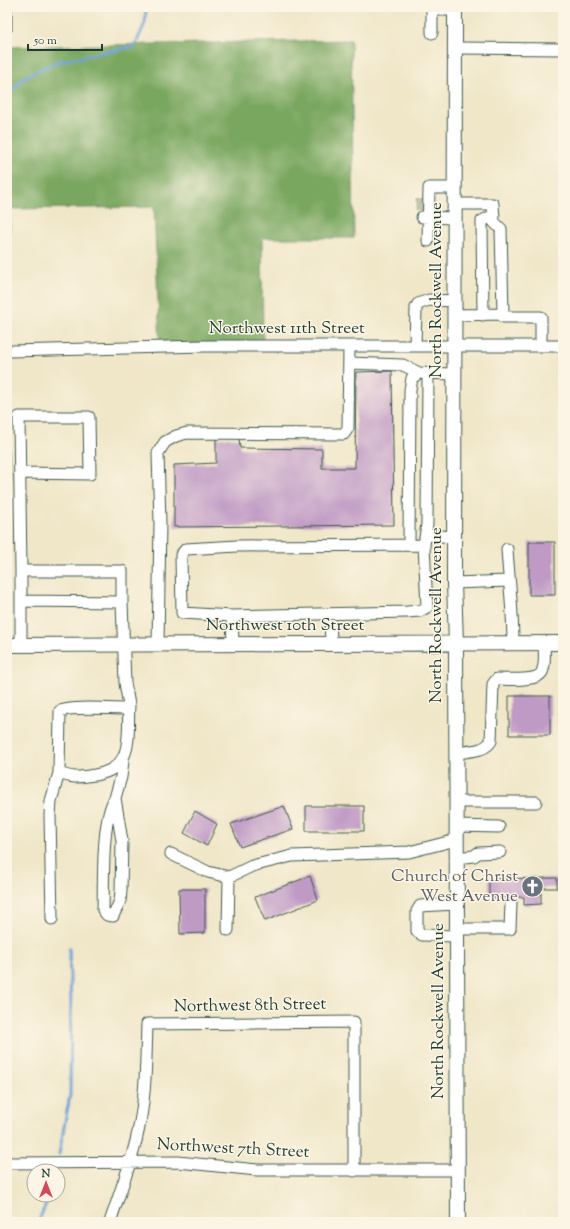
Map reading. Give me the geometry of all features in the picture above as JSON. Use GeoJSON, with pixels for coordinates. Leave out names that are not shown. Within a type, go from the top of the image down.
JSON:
{"type":"FeatureCollection","features":[{"type":"Feature","properties":{"kind":"main road","name":"North Rockwell Avenue"},"geometry":{"type":"LineString","coordinates":[[455,9],[454,583],[456,643],[458,1222]]}},
{"type":"Feature","properties":{"kind":"main road","name":"Northwest 10th Street"},"geometry":{"type":"LineString","coordinates":[[14,645],[563,643]]}},
{"type":"Feature","properties":{"kind":"street"},"geometry":{"type":"LineString","coordinates":[[432,33],[432,9],[455,9]]}},
{"type":"Feature","properties":{"kind":"street"},"geometry":{"type":"LineString","coordinates":[[455,48],[563,49]]}},
{"type":"Feature","properties":{"kind":"street"},"geometry":{"type":"LineString","coordinates":[[428,241],[425,205],[429,188],[455,188]]}},
{"type":"Feature","properties":{"kind":"street"},"geometry":{"type":"LineString","coordinates":[[425,205],[455,211],[493,204],[494,222],[501,229],[504,317],[541,318],[541,346]]}},
{"type":"Feature","properties":{"kind":"street"},"geometry":{"type":"LineString","coordinates":[[482,315],[482,221],[494,215]]}},
{"type":"Feature","properties":{"kind":"street"},"geometry":{"type":"LineString","coordinates":[[414,346],[416,308],[418,304],[429,300],[455,301]]}},
{"type":"Feature","properties":{"kind":"street"},"geometry":{"type":"LineString","coordinates":[[455,315],[504,314]]}},
{"type":"Feature","properties":{"kind":"street","name":"Northwest 11th Street"},"geometry":{"type":"LineString","coordinates":[[11,351],[204,346],[563,346]]}},
{"type":"Feature","properties":{"kind":"street"},"geometry":{"type":"LineString","coordinates":[[158,644],[160,523],[158,454],[165,442],[176,436],[187,433],[344,434],[348,428],[349,346]]}},
{"type":"Feature","properties":{"kind":"street"},"geometry":{"type":"LineString","coordinates":[[349,363],[403,365],[424,373],[455,374]]}},
{"type":"Feature","properties":{"kind":"street"},"geometry":{"type":"LineString","coordinates":[[424,373],[425,540],[427,607],[411,612],[330,614],[232,616],[182,613],[181,555],[186,549],[238,546],[409,546],[425,540],[454,537]]}},
{"type":"Feature","properties":{"kind":"street"},"geometry":{"type":"LineString","coordinates":[[409,546],[410,390],[412,378],[424,373]]}},
{"type":"Feature","properties":{"kind":"street"},"geometry":{"type":"LineString","coordinates":[[14,645],[21,601],[19,417],[89,417],[90,474],[20,473]]}},
{"type":"Feature","properties":{"kind":"street"},"geometry":{"type":"LineString","coordinates":[[507,549],[512,603],[513,643]]}},
{"type":"Feature","properties":{"kind":"street"},"geometry":{"type":"LineString","coordinates":[[21,571],[122,571],[123,645],[128,705],[127,750],[107,828],[103,910],[107,915],[113,916],[120,901],[122,841],[115,798]]}},
{"type":"Feature","properties":{"kind":"street"},"geometry":{"type":"LineString","coordinates":[[454,583],[509,581]]}},
{"type":"Feature","properties":{"kind":"street"},"geometry":{"type":"LineString","coordinates":[[21,601],[122,602]]}},
{"type":"Feature","properties":{"kind":"street"},"geometry":{"type":"LineString","coordinates":[[330,614],[331,644]]}},
{"type":"Feature","properties":{"kind":"street"},"geometry":{"type":"LineString","coordinates":[[232,616],[233,644]]}},
{"type":"Feature","properties":{"kind":"street"},"geometry":{"type":"LineString","coordinates":[[456,753],[481,749],[489,745],[491,741],[493,684],[497,679],[525,679],[535,678],[540,675],[543,671],[544,643]]}},
{"type":"Feature","properties":{"kind":"street"},"geometry":{"type":"LineString","coordinates":[[52,919],[50,815],[51,801],[59,773],[60,711],[69,708],[124,709],[128,705]]}},
{"type":"Feature","properties":{"kind":"street"},"geometry":{"type":"LineString","coordinates":[[59,773],[73,778],[108,773],[123,761]]}},
{"type":"Feature","properties":{"kind":"street"},"geometry":{"type":"LineString","coordinates":[[456,802],[536,802]]}},
{"type":"Feature","properties":{"kind":"street"},"geometry":{"type":"LineString","coordinates":[[456,826],[499,827]]}},
{"type":"Feature","properties":{"kind":"street"},"geometry":{"type":"LineString","coordinates":[[171,854],[208,872],[228,877],[252,866],[292,856],[409,852],[456,840]]}},
{"type":"Feature","properties":{"kind":"street"},"geometry":{"type":"LineString","coordinates":[[456,858],[474,856],[478,853],[500,852]]}},
{"type":"Feature","properties":{"kind":"street"},"geometry":{"type":"LineString","coordinates":[[228,877],[228,930]]}},
{"type":"Feature","properties":{"kind":"street"},"geometry":{"type":"LineString","coordinates":[[456,904],[420,906],[417,911],[417,931],[422,935],[510,928],[511,903]]}},
{"type":"Feature","properties":{"kind":"street","name":"Northwest 8th Street"},"geometry":{"type":"LineString","coordinates":[[130,1162],[143,1101],[147,1024],[354,1022],[354,1171]]}},
{"type":"Feature","properties":{"kind":"street","name":"Northwest 7th Street"},"geometry":{"type":"LineString","coordinates":[[7,1162],[178,1162],[257,1170],[458,1170]]}},
{"type":"Feature","properties":{"kind":"street"},"geometry":{"type":"LineString","coordinates":[[110,1222],[130,1162]]}},
{"type":"Feature","properties":{"kind":"green space"},"geometry":{"type":"Polygon","coordinates":[[[351,40],[354,238],[262,238],[263,346],[160,348],[154,207],[10,209],[10,487],[7,487],[7,47],[351,40]]]}},
{"type":"Feature","properties":{"kind":"building"},"geometry":{"type":"Polygon","coordinates":[[[7,8],[12,8],[12,31],[7,31],[7,8]]]}},
{"type":"Feature","properties":{"kind":"building"},"geometry":{"type":"Polygon","coordinates":[[[392,371],[394,525],[174,527],[174,465],[216,463],[216,438],[239,438],[240,448],[322,449],[322,468],[355,468],[356,372],[392,371]]]}},
{"type":"Feature","properties":{"kind":"building"},"geometry":{"type":"Polygon","coordinates":[[[529,542],[555,542],[555,595],[529,595],[529,542]]]}},
{"type":"Feature","properties":{"kind":"building"},"geometry":{"type":"Polygon","coordinates":[[[509,696],[550,696],[550,735],[509,735],[509,696]]]}},
{"type":"Feature","properties":{"kind":"building"},"geometry":{"type":"Polygon","coordinates":[[[284,806],[293,829],[240,847],[231,824],[284,806]]]}},
{"type":"Feature","properties":{"kind":"building"},"geometry":{"type":"Polygon","coordinates":[[[306,806],[364,806],[364,831],[306,831],[306,806]]]}},
{"type":"Feature","properties":{"kind":"building"},"geometry":{"type":"Polygon","coordinates":[[[195,811],[217,824],[207,846],[184,833],[195,811]]]}},
{"type":"Feature","properties":{"kind":"building"},"geometry":{"type":"Polygon","coordinates":[[[310,876],[318,900],[265,921],[255,897],[310,876]]]}},
{"type":"Feature","properties":{"kind":"building"},"geometry":{"type":"Polygon","coordinates":[[[557,878],[557,888],[541,888],[541,904],[524,905],[524,897],[489,897],[489,879],[557,878]]]}},
{"type":"Feature","properties":{"kind":"building"},"geometry":{"type":"Polygon","coordinates":[[[179,889],[205,889],[205,933],[180,934],[179,889]]]}},
{"type":"Feature","properties":{"kind":"waterway"},"geometry":{"type":"LineString","coordinates":[[7,96],[24,77],[56,62],[135,46],[145,23],[146,7]]}},
{"type":"Feature","properties":{"kind":"waterway"},"geometry":{"type":"LineString","coordinates":[[59,1154],[70,1095],[71,1006],[69,949]]}},
{"type":"Feature","properties":{"kind":"waterway"},"geometry":{"type":"LineString","coordinates":[[38,1222],[46,1203]]}},
{"type":"Feature","properties":{"kind":"tunnel"},"geometry":{"type":"LineString","coordinates":[[421,199],[421,210]]}},
{"type":"Feature","properties":{"kind":"place","name":"Church of Christ West Avenue"},"geometry":{"type":"Point","coordinates":[533,887]}}]}
